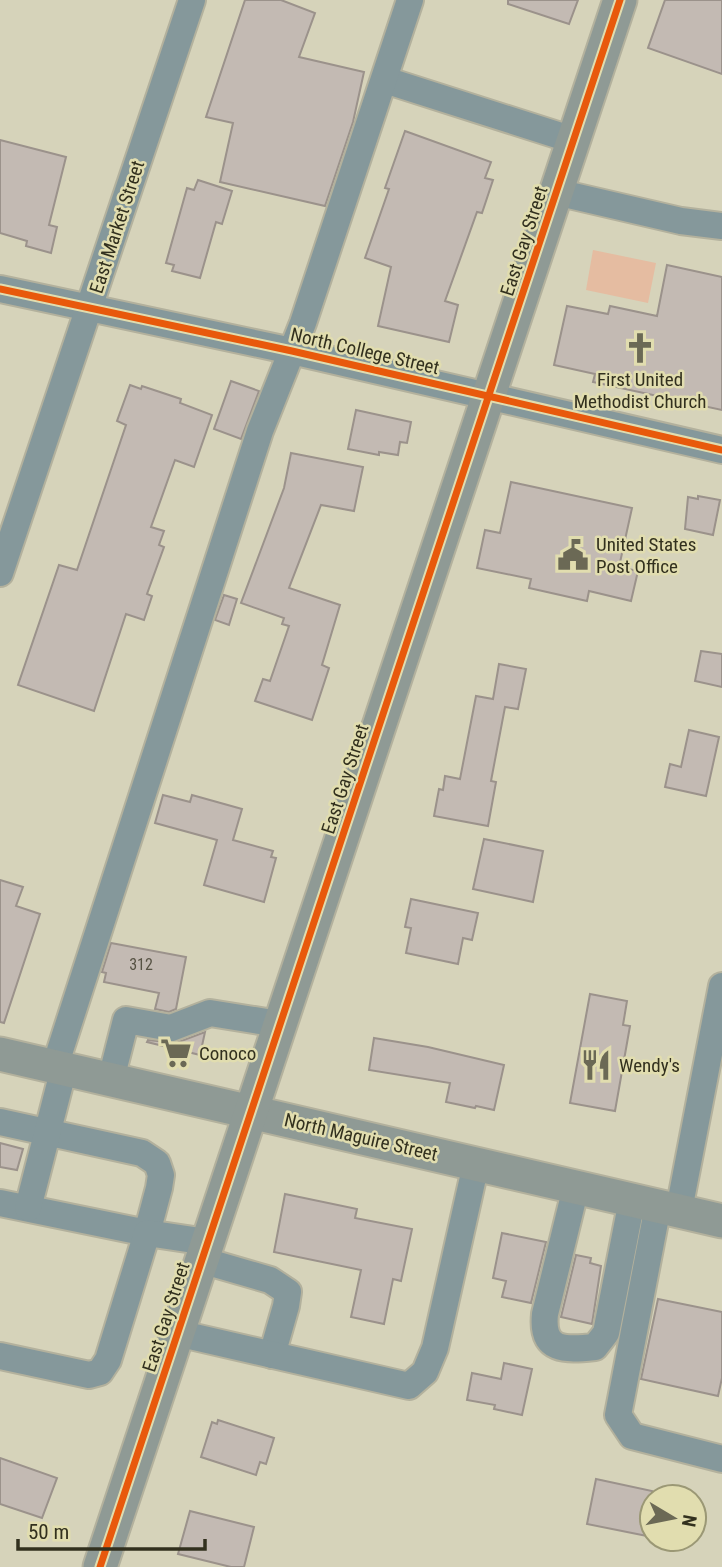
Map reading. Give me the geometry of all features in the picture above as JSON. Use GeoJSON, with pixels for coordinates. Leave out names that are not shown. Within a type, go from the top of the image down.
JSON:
{"type":"FeatureCollection","features":[{"type":"Feature","properties":{"kind":"main road","name":"East Gay Street"},"geometry":{"type":"LineString","coordinates":[[100,1567],[249,1111],[490,396],[620,0]]}},
{"type":"Feature","properties":{"kind":"main road","name":"North Maguire Street"},"geometry":{"type":"LineString","coordinates":[[0,1054],[722,1220]]}},
{"type":"Feature","properties":{"kind":"street","name":"East Market Street"},"geometry":{"type":"LineString","coordinates":[[0,573],[4,545],[90,308],[192,0]]}},
{"type":"Feature","properties":{"kind":"street"},"geometry":{"type":"LineString","coordinates":[[29,1208],[60,1067],[260,431],[292,351],[410,0]]}},
{"type":"Feature","properties":{"kind":"street"},"geometry":{"type":"LineString","coordinates":[[385,80],[573,139]]}},
{"type":"Feature","properties":{"kind":"street"},"geometry":{"type":"LineString","coordinates":[[556,192],[681,221],[722,226]]}},
{"type":"Feature","properties":{"kind":"street","name":"North College Street"},"geometry":{"type":"LineString","coordinates":[[0,289],[292,351],[722,450]]}},
{"type":"Feature","properties":{"kind":"street"},"geometry":{"type":"LineString","coordinates":[[576,1187],[543,1330],[550,1343],[563,1349],[595,1347],[606,1332],[656,1205],[722,986]]}},
{"type":"Feature","properties":{"kind":"street"},"geometry":{"type":"LineString","coordinates":[[111,1079],[126,1020],[171,1028],[210,1013],[279,1024]]}},
{"type":"Feature","properties":{"kind":"street"},"geometry":{"type":"LineString","coordinates":[[0,1122],[142,1153],[157,1163],[161,1175],[147,1233],[108,1360],[100,1372],[89,1375],[0,1356]]}},
{"type":"Feature","properties":{"kind":"street"},"geometry":{"type":"LineString","coordinates":[[177,1333],[408,1386],[425,1372],[435,1348],[476,1164]]}},
{"type":"Feature","properties":{"kind":"street"},"geometry":{"type":"LineString","coordinates":[[0,1203],[147,1233],[204,1251],[270,1280],[288,1292],[272,1354]]}},
{"type":"Feature","properties":{"kind":"street"},"geometry":{"type":"LineString","coordinates":[[656,1205],[618,1415],[632,1436],[722,1459]]}},
{"type":"Feature","properties":{"kind":"shaded area"},"geometry":{"type":"Polygon","coordinates":[[[593,250],[656,263],[648,303],[586,290],[593,250]]]}},
{"type":"Feature","properties":{"kind":"building"},"geometry":{"type":"Polygon","coordinates":[[[245,0],[281,0],[315,13],[299,57],[364,72],[353,122],[325,206],[220,182],[233,123],[206,117],[245,0]]]}},
{"type":"Feature","properties":{"kind":"building"},"geometry":{"type":"Polygon","coordinates":[[[508,0],[578,0],[569,24],[508,4],[508,0]]]}},
{"type":"Feature","properties":{"kind":"building"},"geometry":{"type":"Polygon","coordinates":[[[665,0],[722,0],[722,74],[648,48],[665,0]]]}},
{"type":"Feature","properties":{"kind":"building"},"geometry":{"type":"Polygon","coordinates":[[[405,131],[491,162],[485,178],[493,180],[482,213],[477,212],[445,301],[458,305],[449,342],[378,326],[391,267],[365,258],[389,189],[385,188],[405,131]]]}},
{"type":"Feature","properties":{"kind":"building"},"geometry":{"type":"Polygon","coordinates":[[[0,140],[66,157],[49,225],[57,227],[51,253],[26,246],[27,241],[0,233],[0,140]]]}},
{"type":"Feature","properties":{"kind":"building"},"geometry":{"type":"Polygon","coordinates":[[[198,180],[232,191],[222,224],[216,222],[200,278],[172,271],[174,265],[166,263],[187,188],[194,190],[198,180]]]}},
{"type":"Feature","properties":{"kind":"building","name":"First United Methodist Church"},"geometry":{"type":"Polygon","coordinates":[[[667,265],[722,277],[722,410],[593,382],[595,374],[554,365],[567,306],[608,314],[610,306],[657,316],[667,265]]]}},
{"type":"Feature","properties":{"kind":"building"},"geometry":{"type":"Polygon","coordinates":[[[231,381],[259,391],[241,439],[214,429],[231,381]]]}},
{"type":"Feature","properties":{"kind":"building"},"geometry":{"type":"Polygon","coordinates":[[[130,385],[141,389],[142,386],[181,399],[180,403],[212,415],[194,467],[175,460],[151,527],[164,531],[159,545],[164,547],[147,594],[152,596],[144,620],[126,614],[94,711],[18,685],[59,565],[77,570],[126,425],[117,421],[130,385]]]}},
{"type":"Feature","properties":{"kind":"building"},"geometry":{"type":"Polygon","coordinates":[[[356,410],[411,422],[407,443],[400,442],[398,455],[379,452],[379,455],[348,449],[356,410]]]}},
{"type":"Feature","properties":{"kind":"building"},"geometry":{"type":"Polygon","coordinates":[[[291,453],[363,467],[354,511],[321,505],[289,588],[340,605],[322,665],[329,668],[312,720],[255,701],[263,679],[270,681],[289,626],[282,624],[284,618],[241,603],[284,488],[291,453]]]}},
{"type":"Feature","properties":{"kind":"building"},"geometry":{"type":"Polygon","coordinates":[[[511,482],[632,508],[619,567],[638,571],[631,601],[589,591],[587,601],[529,588],[531,579],[477,568],[485,530],[500,533],[511,482]]]}},
{"type":"Feature","properties":{"kind":"building"},"geometry":{"type":"Polygon","coordinates":[[[698,496],[720,500],[713,535],[685,529],[688,497],[698,499],[698,496]]]}},
{"type":"Feature","properties":{"kind":"building"},"geometry":{"type":"Polygon","coordinates":[[[224,595],[237,599],[229,625],[215,620],[224,595]]]}},
{"type":"Feature","properties":{"kind":"building"},"geometry":{"type":"Polygon","coordinates":[[[701,651],[722,654],[722,687],[695,681],[701,651]]]}},
{"type":"Feature","properties":{"kind":"building"},"geometry":{"type":"Polygon","coordinates":[[[499,664],[526,669],[518,709],[505,707],[491,781],[496,782],[488,826],[434,816],[439,789],[443,790],[445,776],[460,779],[476,696],[493,699],[499,664]]]}},
{"type":"Feature","properties":{"kind":"building"},"geometry":{"type":"Polygon","coordinates":[[[689,730],[719,737],[706,796],[665,787],[670,764],[681,767],[689,730]]]}},
{"type":"Feature","properties":{"kind":"building"},"geometry":{"type":"Polygon","coordinates":[[[163,795],[190,802],[192,795],[242,809],[233,840],[273,851],[271,857],[276,858],[264,902],[204,885],[217,840],[155,823],[163,795]]]}},
{"type":"Feature","properties":{"kind":"building"},"geometry":{"type":"Polygon","coordinates":[[[484,839],[543,851],[533,902],[473,889],[484,839]]]}},
{"type":"Feature","properties":{"kind":"building"},"geometry":{"type":"Polygon","coordinates":[[[0,880],[23,887],[16,906],[40,914],[4,1023],[0,1022],[0,880]]]}},
{"type":"Feature","properties":{"kind":"building"},"geometry":{"type":"Polygon","coordinates":[[[411,899],[478,913],[472,940],[463,938],[458,964],[406,953],[411,928],[405,927],[411,899]]]}},
{"type":"Feature","properties":{"kind":"building"},"geometry":{"type":"Polygon","coordinates":[[[111,943],[186,957],[176,1009],[169,1012],[155,1009],[159,993],[104,982],[106,973],[102,972],[111,943]]]}},
{"type":"Feature","properties":{"kind":"building"},"geometry":{"type":"Polygon","coordinates":[[[590,994],[627,1001],[623,1025],[630,1026],[615,1111],[570,1103],[590,994]]]}},
{"type":"Feature","properties":{"kind":"building"},"geometry":{"type":"Polygon","coordinates":[[[205,1032],[200,1055],[147,1042],[176,1043],[205,1032]]]}},
{"type":"Feature","properties":{"kind":"building"},"geometry":{"type":"Polygon","coordinates":[[[374,1038],[428,1047],[504,1065],[494,1110],[446,1102],[450,1083],[369,1070],[374,1038]]]}},
{"type":"Feature","properties":{"kind":"building"},"geometry":{"type":"Polygon","coordinates":[[[0,1143],[23,1149],[17,1170],[0,1167],[0,1143]]]}},
{"type":"Feature","properties":{"kind":"building"},"geometry":{"type":"Polygon","coordinates":[[[285,1194],[357,1209],[355,1218],[412,1229],[401,1281],[393,1279],[384,1324],[351,1317],[361,1270],[274,1252],[285,1194]]]}},
{"type":"Feature","properties":{"kind":"building"},"geometry":{"type":"Polygon","coordinates":[[[502,1233],[546,1242],[531,1303],[502,1297],[506,1281],[493,1278],[502,1233]]]}},
{"type":"Feature","properties":{"kind":"building"},"geometry":{"type":"Polygon","coordinates":[[[576,1255],[591,1258],[590,1263],[601,1266],[592,1324],[561,1317],[576,1255]]]}},
{"type":"Feature","properties":{"kind":"building"},"geometry":{"type":"Polygon","coordinates":[[[658,1299],[722,1312],[722,1378],[718,1396],[641,1379],[658,1299]]]}},
{"type":"Feature","properties":{"kind":"building"},"geometry":{"type":"Polygon","coordinates":[[[504,1363],[532,1369],[522,1415],[494,1409],[495,1405],[467,1400],[472,1373],[501,1379],[504,1363]]]}},
{"type":"Feature","properties":{"kind":"building"},"geometry":{"type":"Polygon","coordinates":[[[218,1420],[274,1438],[266,1464],[260,1462],[256,1475],[201,1457],[212,1422],[217,1424],[218,1420]]]}},
{"type":"Feature","properties":{"kind":"building"},"geometry":{"type":"Polygon","coordinates":[[[0,1458],[57,1478],[42,1518],[0,1504],[0,1458]]]}},
{"type":"Feature","properties":{"kind":"building"},"geometry":{"type":"Polygon","coordinates":[[[596,1479],[638,1488],[638,1534],[587,1524],[596,1479]]]}},
{"type":"Feature","properties":{"kind":"building"},"geometry":{"type":"Polygon","coordinates":[[[190,1511],[254,1527],[244,1567],[231,1567],[178,1554],[190,1511]]]}},
{"type":"Feature","properties":{"kind":"cycle path"},"geometry":{"type":"LineString","coordinates":[[100,1567],[620,0]]}},
{"type":"Feature","properties":{"kind":"cycle path"},"geometry":{"type":"LineString","coordinates":[[0,289],[292,351],[722,450]]}},
{"type":"Feature","properties":{"kind":"place","name":"First United Methodist Church"},"geometry":{"type":"Point","coordinates":[640,348]}},
{"type":"Feature","properties":{"kind":"place","name":"United States Post Office"},"geometry":{"type":"Point","coordinates":[573,555]}},
{"type":"Feature","properties":{"kind":"place","name":"Conoco"},"geometry":{"type":"Point","coordinates":[176,1053]}},
{"type":"Feature","properties":{"kind":"place","name":"Wendy's"},"geometry":{"type":"Point","coordinates":[596,1065]}}]}
